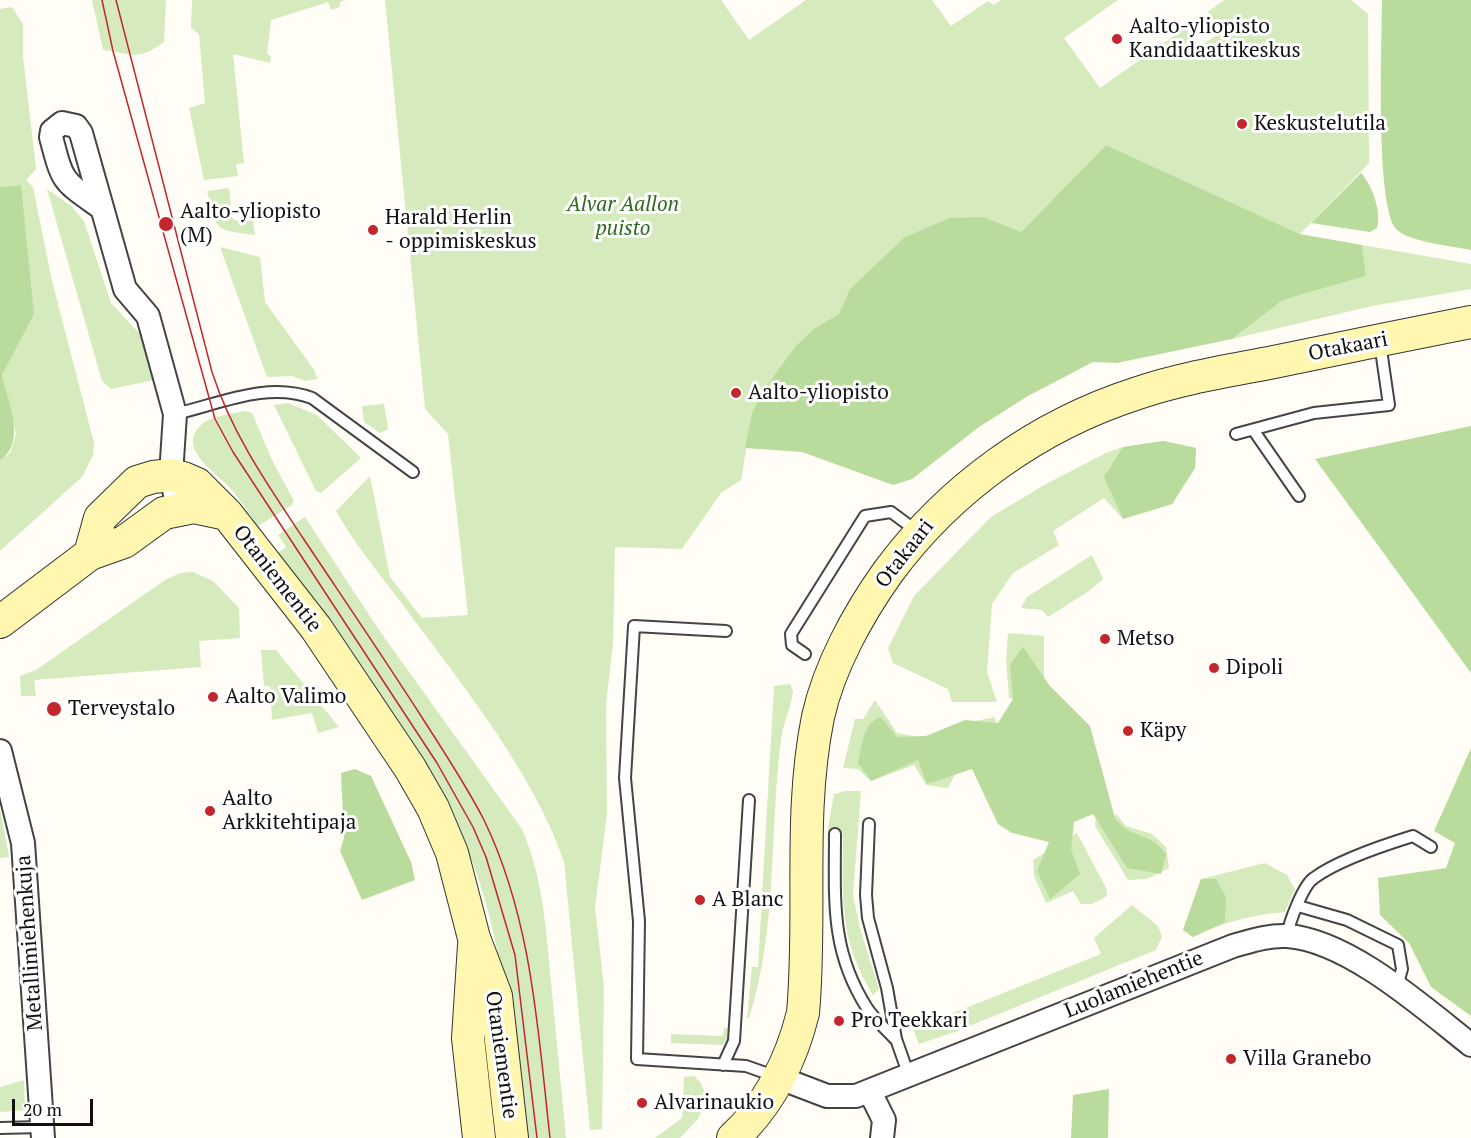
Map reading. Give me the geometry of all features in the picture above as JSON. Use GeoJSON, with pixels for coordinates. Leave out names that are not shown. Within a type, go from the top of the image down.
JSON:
{"type":"FeatureCollection","features":[{"type":"Feature","properties":{"kind":"street"},"geometry":{"type":"LineString","coordinates":[[0,622],[90,554],[124,542],[164,513],[178,509],[171,475],[175,414],[148,316],[125,289],[100,207]]}},
{"type":"Feature","properties":{"kind":"street","name":"Otakaari"},"geometry":{"type":"LineString","coordinates":[[732,1138],[759,1109],[780,1078],[797,1037],[803,1012],[806,821],[813,744],[819,713],[848,640],[867,603],[919,532],[966,487],[1001,462],[1067,423],[1107,404],[1192,378],[1471,322]]}},
{"type":"Feature","properties":{"kind":"street"},"geometry":{"type":"LineString","coordinates":[[90,554],[100,518],[137,482],[153,477],[171,475],[197,484],[227,514]]}},
{"type":"Feature","properties":{"kind":"street","name":"Otaniementie"},"geometry":{"type":"LineString","coordinates":[[178,509],[194,507],[227,514],[316,628],[410,768],[433,808],[452,853],[471,917],[474,938],[468,1038],[479,1138]]}},
{"type":"Feature","properties":{"kind":"street","name":"Metallimiehenkuja"},"geometry":{"type":"LineString","coordinates":[[0,751],[23,843],[42,1132]]}},
{"type":"Feature","properties":{"kind":"street","name":"Luolamiehentie"},"geometry":{"type":"LineString","coordinates":[[780,1078],[833,1097],[856,1096],[1233,946],[1259,938],[1287,936],[1310,940],[1356,960],[1396,987],[1471,1045]]}},
{"type":"Feature","properties":{"kind":"street","name":"Otaniementie"},"geometry":{"type":"LineString","coordinates":[[474,938],[496,996],[512,1138]]}},
{"type":"Feature","properties":{"kind":"street"},"geometry":{"type":"LineString","coordinates":[[870,1092],[884,1120],[882,1138]]}},
{"type":"Feature","properties":{"kind":"lane"},"geometry":{"type":"LineString","coordinates":[[1236,434],[1314,413],[1389,405],[1379,340]]}},
{"type":"Feature","properties":{"kind":"lane"},"geometry":{"type":"LineString","coordinates":[[175,414],[261,392],[297,392],[312,398],[413,472]]}},
{"type":"Feature","properties":{"kind":"lane"},"geometry":{"type":"LineString","coordinates":[[1254,431],[1299,496]]}},
{"type":"Feature","properties":{"kind":"lane"},"geometry":{"type":"LineString","coordinates":[[804,654],[792,645],[791,634],[866,516],[891,512],[919,532]]}},
{"type":"Feature","properties":{"kind":"lane"},"geometry":{"type":"LineString","coordinates":[[726,631],[634,626],[625,778],[639,921],[637,1059],[746,1066],[780,1078]]}},
{"type":"Feature","properties":{"kind":"lane"},"geometry":{"type":"LineString","coordinates":[[723,1065],[734,1041],[749,800]]}},
{"type":"Feature","properties":{"kind":"lane"},"geometry":{"type":"LineString","coordinates":[[869,824],[868,918],[887,988],[896,1039],[909,1076]]}},
{"type":"Feature","properties":{"kind":"lane"},"geometry":{"type":"LineString","coordinates":[[835,834],[836,915],[840,952],[868,1010],[896,1039]]}},
{"type":"Feature","properties":{"kind":"lane"},"geometry":{"type":"LineString","coordinates":[[1287,936],[1290,921],[1312,879],[1366,853],[1413,836],[1431,847]]}},
{"type":"Feature","properties":{"kind":"lane"},"geometry":{"type":"LineString","coordinates":[[1298,906],[1347,920],[1398,945],[1402,969],[1396,987]]}},
{"type":"Feature","properties":{"kind":"lane"},"geometry":{"type":"LineString","coordinates":[[0,1128],[42,1132]]}},
{"type":"Feature","properties":{"kind":"green space"},"geometry":{"type":"Polygon","coordinates":[[[92,0],[166,0],[164,42],[148,52],[135,55],[103,50],[92,0]]]}},
{"type":"Feature","properties":{"kind":"green space"},"geometry":{"type":"Polygon","coordinates":[[[192,0],[346,0],[340,2],[340,7],[331,10],[328,2],[271,20],[267,54],[271,56],[270,63],[233,54],[244,163],[236,164],[238,176],[204,180],[189,108],[205,103],[199,34],[191,28],[192,0]]]}},
{"type":"Feature","properties":{"kind":"green space","name":"Alvar Aallon puisto"},"geometry":{"type":"Polygon","coordinates":[[[385,0],[721,0],[749,40],[806,0],[932,0],[951,26],[988,1],[994,5],[1001,0],[1118,0],[1064,38],[1100,88],[1185,28],[1199,47],[1221,32],[1208,12],[1224,0],[1351,0],[1368,14],[1369,163],[1300,234],[1106,145],[1021,232],[752,413],[741,480],[721,493],[682,549],[615,547],[613,643],[606,704],[607,814],[595,908],[604,986],[602,1129],[590,1130],[564,862],[550,827],[533,792],[489,722],[349,533],[336,511],[370,476],[390,577],[422,618],[468,615],[448,434],[425,409],[385,0]]]}},
{"type":"Feature","properties":{"kind":"green space"},"geometry":{"type":"Polygon","coordinates":[[[1382,0],[1471,0],[1471,250],[1410,237],[1396,229],[1389,214],[1382,156],[1382,0]]]}},
{"type":"Feature","properties":{"kind":"green space"},"geometry":{"type":"Polygon","coordinates":[[[12,7],[23,24],[23,56],[36,169],[26,180],[33,187],[52,281],[94,443],[93,455],[82,477],[0,551],[0,461],[10,453],[16,434],[2,375],[17,345],[21,185],[0,187],[0,9],[12,7]]]}},
{"type":"Feature","properties":{"kind":"green space"},"geometry":{"type":"Polygon","coordinates":[[[1106,145],[1300,234],[1362,245],[1366,276],[1283,300],[1232,339],[1117,363],[1093,362],[1028,396],[979,427],[912,479],[893,485],[802,452],[745,448],[752,413],[765,388],[796,346],[814,329],[839,314],[850,289],[905,237],[950,218],[983,217],[1021,232],[1106,145]]]}},
{"type":"Feature","properties":{"kind":"green space"},"geometry":{"type":"Polygon","coordinates":[[[1361,173],[1369,184],[1375,199],[1378,215],[1377,228],[1370,232],[1311,223],[1361,173]]]}},
{"type":"Feature","properties":{"kind":"green space"},"geometry":{"type":"Polygon","coordinates":[[[21,185],[34,314],[2,375],[11,409],[14,432],[13,443],[8,453],[0,461],[0,187],[21,185]]]}},
{"type":"Feature","properties":{"kind":"green space"},"geometry":{"type":"Polygon","coordinates":[[[229,188],[232,218],[237,221],[253,220],[255,235],[224,229],[216,221],[207,191],[229,188]]]}},
{"type":"Feature","properties":{"kind":"green space"},"geometry":{"type":"Polygon","coordinates":[[[47,189],[71,206],[84,221],[111,303],[139,333],[154,380],[111,389],[102,381],[47,189]]]}},
{"type":"Feature","properties":{"kind":"green space"},"geometry":{"type":"Polygon","coordinates":[[[1362,245],[1471,264],[1471,289],[1372,306],[1232,339],[1283,300],[1366,276],[1362,245]]]}},
{"type":"Feature","properties":{"kind":"green space"},"geometry":{"type":"Polygon","coordinates":[[[220,247],[260,257],[265,302],[315,371],[317,379],[305,381],[292,376],[267,377],[220,247]]]}},
{"type":"Feature","properties":{"kind":"green space"},"geometry":{"type":"Polygon","coordinates":[[[288,403],[317,415],[361,458],[321,493],[316,491],[274,405],[288,403]]]}},
{"type":"Feature","properties":{"kind":"green space"},"geometry":{"type":"Polygon","coordinates":[[[384,404],[388,429],[380,433],[364,422],[362,406],[384,404]]]}},
{"type":"Feature","properties":{"kind":"green space"},"geometry":{"type":"Polygon","coordinates":[[[245,411],[252,413],[272,460],[294,501],[292,505],[258,526],[234,493],[201,460],[193,443],[195,434],[205,422],[245,411]]]}},
{"type":"Feature","properties":{"kind":"green space"},"geometry":{"type":"Polygon","coordinates":[[[1471,426],[1471,673],[1315,459],[1471,426]]]}},
{"type":"Feature","properties":{"kind":"green space"},"geometry":{"type":"Polygon","coordinates":[[[1163,441],[1196,448],[1195,468],[1172,504],[1123,519],[1104,498],[1053,531],[1059,545],[1013,573],[992,604],[987,672],[997,702],[952,702],[948,689],[893,663],[888,648],[914,596],[991,517],[1046,484],[1106,453],[1123,447],[1163,441]]]}},
{"type":"Feature","properties":{"kind":"green space"},"geometry":{"type":"Polygon","coordinates":[[[1163,441],[1196,448],[1195,468],[1172,504],[1123,519],[1104,477],[1123,447],[1163,441]]]}},
{"type":"Feature","properties":{"kind":"green space"},"geometry":{"type":"Polygon","coordinates":[[[305,517],[379,630],[522,829],[535,866],[542,904],[566,1138],[523,1138],[501,968],[475,869],[454,822],[412,749],[363,674],[278,553],[286,547],[278,535],[305,517]]]}},
{"type":"Feature","properties":{"kind":"green space"},"geometry":{"type":"Polygon","coordinates":[[[1092,555],[1103,579],[1089,591],[1048,617],[1042,610],[1021,608],[1027,597],[1092,555]]]}},
{"type":"Feature","properties":{"kind":"green space"},"geometry":{"type":"Polygon","coordinates":[[[193,572],[213,581],[239,608],[240,638],[199,641],[201,667],[34,680],[36,696],[21,696],[20,676],[36,670],[165,580],[180,573],[193,572]]]}},
{"type":"Feature","properties":{"kind":"green space"},"geometry":{"type":"Polygon","coordinates":[[[1008,633],[1044,636],[1044,705],[1009,698],[1006,659],[1008,633]]]}},
{"type":"Feature","properties":{"kind":"green space"},"geometry":{"type":"Polygon","coordinates":[[[1023,647],[1050,686],[1090,726],[1115,818],[1127,830],[1152,841],[1166,854],[1161,874],[1127,868],[1093,814],[1074,822],[1071,850],[1080,874],[1050,899],[1037,871],[1049,842],[1012,833],[998,824],[972,769],[927,784],[918,760],[871,781],[858,763],[867,729],[870,724],[881,717],[897,737],[926,736],[965,720],[998,723],[1013,699],[1010,664],[1023,647]]]}},
{"type":"Feature","properties":{"kind":"green space"},"geometry":{"type":"Polygon","coordinates":[[[261,650],[276,650],[339,727],[318,733],[312,713],[272,720],[270,686],[264,686],[261,650]]]}},
{"type":"Feature","properties":{"kind":"green space"},"geometry":{"type":"Polygon","coordinates":[[[790,684],[793,691],[782,734],[777,775],[765,949],[749,1018],[747,1018],[752,967],[758,967],[774,686],[790,684]]]}},
{"type":"Feature","properties":{"kind":"green space"},"geometry":{"type":"Polygon","coordinates":[[[875,700],[897,733],[929,739],[966,723],[995,717],[997,727],[966,753],[948,788],[926,785],[914,765],[871,781],[858,769],[843,768],[855,719],[863,719],[875,700]]]}},
{"type":"Feature","properties":{"kind":"green space"},"geometry":{"type":"Polygon","coordinates":[[[1471,748],[1471,1016],[1431,987],[1409,943],[1380,915],[1378,878],[1446,868],[1455,843],[1434,831],[1471,748]]]}},
{"type":"Feature","properties":{"kind":"green space"},"geometry":{"type":"Polygon","coordinates":[[[355,769],[371,776],[411,862],[415,880],[362,900],[340,851],[344,838],[341,773],[355,769]]]}},
{"type":"Feature","properties":{"kind":"green space"},"geometry":{"type":"Polygon","coordinates":[[[861,791],[853,895],[860,928],[879,989],[873,995],[862,974],[848,936],[843,898],[843,834],[827,834],[834,794],[861,791]]]}},
{"type":"Feature","properties":{"kind":"green space"},"geometry":{"type":"Polygon","coordinates":[[[0,808],[9,857],[0,858],[0,808]]]}},
{"type":"Feature","properties":{"kind":"green space"},"geometry":{"type":"Polygon","coordinates":[[[1096,813],[1117,815],[1126,826],[1152,834],[1166,847],[1169,868],[1147,879],[1128,880],[1095,826],[1096,813]]]}},
{"type":"Feature","properties":{"kind":"green space"},"geometry":{"type":"Polygon","coordinates":[[[1077,833],[1106,888],[1107,896],[1092,904],[1081,904],[1073,891],[1046,903],[1034,876],[1033,860],[1077,833]]]}},
{"type":"Feature","properties":{"kind":"green space"},"geometry":{"type":"Polygon","coordinates":[[[1265,863],[1287,875],[1295,889],[1285,912],[1238,920],[1193,937],[1183,930],[1201,879],[1265,863]]]}},
{"type":"Feature","properties":{"kind":"green space"},"geometry":{"type":"Polygon","coordinates":[[[1201,879],[1216,879],[1226,897],[1225,922],[1193,937],[1183,930],[1201,879]]]}},
{"type":"Feature","properties":{"kind":"green space"},"geometry":{"type":"Polygon","coordinates":[[[1132,905],[1158,926],[1162,937],[1156,950],[952,1033],[919,1044],[913,1029],[1101,954],[1094,938],[1132,905]]]}},
{"type":"Feature","properties":{"kind":"green space"},"geometry":{"type":"Polygon","coordinates":[[[724,1028],[729,1028],[728,1038],[723,1045],[671,1043],[671,1034],[723,1036],[724,1028]]]}},
{"type":"Feature","properties":{"kind":"green space"},"geometry":{"type":"Polygon","coordinates":[[[694,1076],[701,1083],[707,1098],[698,1119],[680,1138],[655,1138],[682,1118],[684,1077],[694,1076]]]}},
{"type":"Feature","properties":{"kind":"green space"},"geometry":{"type":"Polygon","coordinates":[[[24,1080],[25,1110],[0,1112],[0,1087],[24,1080]]]}},
{"type":"Feature","properties":{"kind":"green space"},"geometry":{"type":"Polygon","coordinates":[[[1109,1089],[1108,1138],[1071,1138],[1073,1095],[1109,1089]]]}},
{"type":"Feature","properties":{"kind":"tram line"},"geometry":{"type":"LineString","coordinates":[[102,0],[113,51],[215,419],[233,452],[437,763],[473,827],[486,857],[515,955],[537,1138]]}},
{"type":"Feature","properties":{"kind":"tram line"},"geometry":{"type":"LineString","coordinates":[[116,0],[212,372],[220,395],[240,438],[264,478],[455,769],[484,820],[500,858],[523,936],[536,1016],[550,1138]]}},
{"type":"Feature","properties":{"kind":"place","name":"Aalto-yliopisto Kandidaattikeskus"},"geometry":{"type":"Point","coordinates":[1117,39]}},
{"type":"Feature","properties":{"kind":"place","name":"Keskustelutila"},"geometry":{"type":"Point","coordinates":[1242,124]}},
{"type":"Feature","properties":{"kind":"place","name":"Aalto-yliopisto (M)"},"geometry":{"type":"Point","coordinates":[166,224]}},
{"type":"Feature","properties":{"kind":"place","name":"Harald Herlin - oppimiskeskus"},"geometry":{"type":"Point","coordinates":[373,230]}},
{"type":"Feature","properties":{"kind":"place","name":"Aalto-yliopisto"},"geometry":{"type":"Point","coordinates":[736,393]}},
{"type":"Feature","properties":{"kind":"place","name":"Metso"},"geometry":{"type":"Point","coordinates":[1105,639]}},
{"type":"Feature","properties":{"kind":"place","name":"Dipoli"},"geometry":{"type":"Point","coordinates":[1214,668]}},
{"type":"Feature","properties":{"kind":"place","name":"Aalto Valimo"},"geometry":{"type":"Point","coordinates":[213,697]}},
{"type":"Feature","properties":{"kind":"place","name":"Terveystalo"},"geometry":{"type":"Point","coordinates":[54,709]}},
{"type":"Feature","properties":{"kind":"place","name":"Käpy"},"geometry":{"type":"Point","coordinates":[1128,731]}},
{"type":"Feature","properties":{"kind":"place","name":"Aalto Arkkitehtipaja"},"geometry":{"type":"Point","coordinates":[210,811]}},
{"type":"Feature","properties":{"kind":"place","name":"A Blanc"},"geometry":{"type":"Point","coordinates":[700,900]}},
{"type":"Feature","properties":{"kind":"place","name":"Pro Teekkari"},"geometry":{"type":"Point","coordinates":[839,1021]}},
{"type":"Feature","properties":{"kind":"place","name":"Villa Granebo"},"geometry":{"type":"Point","coordinates":[1231,1059]}},
{"type":"Feature","properties":{"kind":"place","name":"Alvarinaukio"},"geometry":{"type":"Point","coordinates":[642,1103]}}]}
